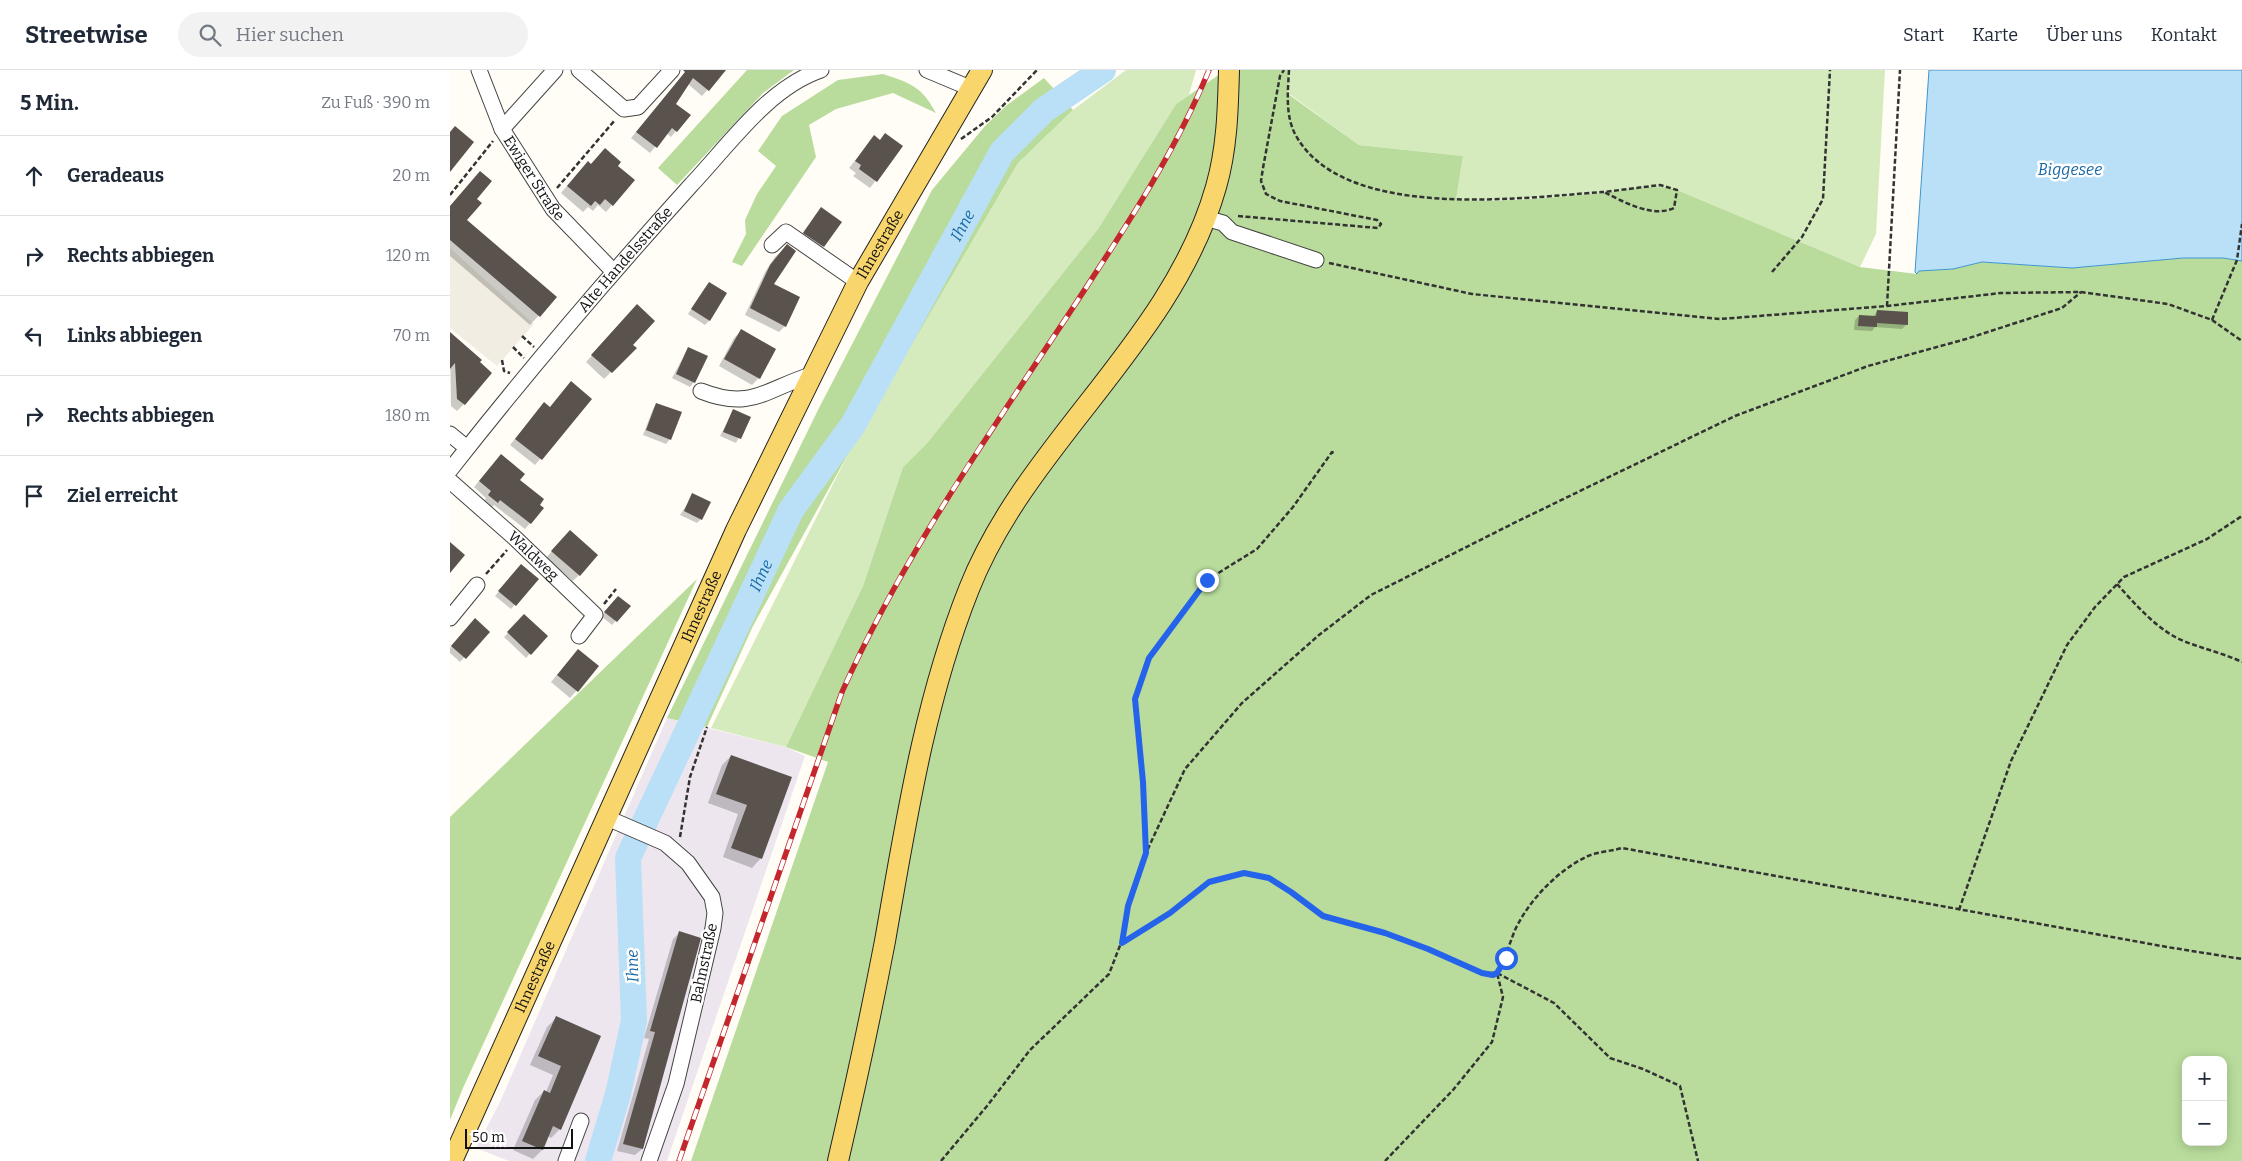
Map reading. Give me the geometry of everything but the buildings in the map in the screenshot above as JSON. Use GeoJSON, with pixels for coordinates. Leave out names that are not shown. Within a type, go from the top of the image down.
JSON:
{"type":"FeatureCollection","features":[{"type":"Feature","properties":{"kind":"main road","name":"Ihnestraße"},"geometry":{"type":"LineString","coordinates":[[452,1161],[612,820],[736,530],[811,375],[858,282],[982,70]]}},
{"type":"Feature","properties":{"kind":"main road"},"geometry":{"type":"LineString","coordinates":[[838,1161],[864,1049],[930,709],[955,627],[970,586],[991,542],[1013,505],[1047,455],[1134,342],[1214,221],[1216,188],[1228,123],[1229,70]]}},
{"type":"Feature","properties":{"kind":"street","name":"Ewiger Straße"},"geometry":{"type":"LineString","coordinates":[[479,70],[502,129],[547,200],[553,209],[613,271]]}},
{"type":"Feature","properties":{"kind":"street"},"geometry":{"type":"LineString","coordinates":[[502,129],[555,70]]}},
{"type":"Feature","properties":{"kind":"street"},"geometry":{"type":"LineString","coordinates":[[579,70],[624,109],[638,107],[672,70]]}},
{"type":"Feature","properties":{"kind":"street","name":"Alte Handelsstraße"},"geometry":{"type":"LineString","coordinates":[[450,470],[613,271],[772,98],[808,74],[820,70]]}},
{"type":"Feature","properties":{"kind":"street"},"geometry":{"type":"LineString","coordinates":[[927,70],[970,88]]}},
{"type":"Feature","properties":{"kind":"street"},"geometry":{"type":"LineString","coordinates":[[1214,221],[1232,232],[1316,260]]}},
{"type":"Feature","properties":{"kind":"street"},"geometry":{"type":"LineString","coordinates":[[772,245],[786,232],[858,282]]}},
{"type":"Feature","properties":{"kind":"street"},"geometry":{"type":"LineString","coordinates":[[701,391],[724,398],[755,398],[784,384],[811,375]]}},
{"type":"Feature","properties":{"kind":"street"},"geometry":{"type":"LineString","coordinates":[[450,434],[467,448]]}},
{"type":"Feature","properties":{"kind":"street","name":"Waldweg"},"geometry":{"type":"LineString","coordinates":[[450,481],[595,615]]}},
{"type":"Feature","properties":{"kind":"street"},"geometry":{"type":"LineString","coordinates":[[450,618],[477,585]]}},
{"type":"Feature","properties":{"kind":"street"},"geometry":{"type":"LineString","coordinates":[[579,636],[595,615]]}},
{"type":"Feature","properties":{"kind":"street","name":"Bahnstraße"},"geometry":{"type":"LineString","coordinates":[[612,820],[665,843],[688,863],[712,897],[715,913],[676,1084],[649,1161]]}},
{"type":"Feature","properties":{"kind":"street"},"geometry":{"type":"LineString","coordinates":[[566,1161],[581,1121]]}},
{"type":"Feature","properties":{"kind":"path"},"geometry":{"type":"LineString","coordinates":[[937,148],[964,138],[992,118],[1037,70]]}},
{"type":"Feature","properties":{"kind":"path"},"geometry":{"type":"LineString","coordinates":[[1214,221],[1237,216],[1378,228],[1381,224],[1377,220],[1280,201],[1266,194],[1261,181],[1280,76],[1284,70]]}},
{"type":"Feature","properties":{"kind":"path"},"geometry":{"type":"LineString","coordinates":[[1289,70],[1288,110],[1295,133],[1306,149],[1322,165],[1364,185],[1396,194],[1480,201],[1604,192],[1660,185],[1677,190],[1677,198],[1674,208],[1665,212],[1639,208],[1604,192]]}},
{"type":"Feature","properties":{"kind":"path"},"geometry":{"type":"LineString","coordinates":[[1772,272],[1802,237],[1823,199],[1830,70]]}},
{"type":"Feature","properties":{"kind":"path"},"geometry":{"type":"LineString","coordinates":[[1887,306],[1900,70]]}},
{"type":"Feature","properties":{"kind":"path"},"geometry":{"type":"LineString","coordinates":[[547,200],[624,109]]}},
{"type":"Feature","properties":{"kind":"path"},"geometry":{"type":"LineString","coordinates":[[450,195],[502,129]]}},
{"type":"Feature","properties":{"kind":"path"},"geometry":{"type":"LineString","coordinates":[[2212,320],[2237,260],[2242,224]]}},
{"type":"Feature","properties":{"kind":"path"},"geometry":{"type":"LineString","coordinates":[[1316,260],[1472,294],[1720,319],[1887,306],[2001,293],[2081,292],[2168,304],[2212,320],[2242,341]]}},
{"type":"Feature","properties":{"kind":"path"},"geometry":{"type":"LineString","coordinates":[[941,1161],[1030,1050],[1109,974],[1122,943],[1128,906],[1146,853],[1185,769],[1242,703],[1319,635],[1371,595],[1518,521],[1735,416],[1868,366],[1966,339],[2062,308],[2081,292]]}},
{"type":"Feature","properties":{"kind":"path"},"geometry":{"type":"LineString","coordinates":[[1146,853],[1143,782],[1135,699],[1149,658],[1207,580],[1257,549],[1293,507],[1332,452],[1334,453]]}},
{"type":"Feature","properties":{"kind":"path"},"geometry":{"type":"LineString","coordinates":[[1959,910],[2011,761],[2067,645],[2095,606],[2124,577],[2207,539],[2242,516]]}},
{"type":"Feature","properties":{"kind":"path"},"geometry":{"type":"LineString","coordinates":[[477,585],[516,540]]}},
{"type":"Feature","properties":{"kind":"path"},"geometry":{"type":"LineString","coordinates":[[2117,584],[2142,610],[2177,638],[2222,652],[2242,662]]}},
{"type":"Feature","properties":{"kind":"path"},"geometry":{"type":"LineString","coordinates":[[595,615],[616,589]]}},
{"type":"Feature","properties":{"kind":"path"},"geometry":{"type":"LineString","coordinates":[[678,855],[690,777],[707,727]]}},
{"type":"Feature","properties":{"kind":"path"},"geometry":{"type":"LineString","coordinates":[[1122,943],[1170,913],[1209,882],[1244,873],[1269,878],[1323,916],[1385,933],[1428,949],[1482,973],[1493,975],[1497,973],[1506,958],[1515,930],[1543,891],[1565,870],[1589,856],[1622,848],[1959,910],[2242,959]]}},
{"type":"Feature","properties":{"kind":"path"},"geometry":{"type":"LineString","coordinates":[[1385,1161],[1453,1090],[1492,1042],[1503,997],[1497,973]]}},
{"type":"Feature","properties":{"kind":"path"},"geometry":{"type":"LineString","coordinates":[[1497,973],[1554,1003],[1610,1058],[1643,1069],[1680,1086],[1698,1161]]}},
{"type":"Feature","properties":{"kind":"shaded area"},"geometry":{"type":"Polygon","coordinates":[[[450,248],[534,324],[497,366],[450,328],[450,248]]]}},
{"type":"Feature","properties":{"kind":"shaded area"},"geometry":{"type":"Polygon","coordinates":[[[667,718],[786,747],[805,756],[667,1161],[509,1161],[476,1148],[500,1102],[667,718]]]}},
{"type":"Feature","properties":{"kind":"green space"},"geometry":{"type":"Polygon","coordinates":[[[747,70],[794,70],[763,93],[677,185],[658,168],[747,70]]]}},
{"type":"Feature","properties":{"kind":"green space"},"geometry":{"type":"Polygon","coordinates":[[[1126,70],[1196,70],[1189,95],[1176,104],[1098,229],[928,442],[903,467],[863,586],[786,747],[711,728],[848,454],[1018,163],[1073,110],[1126,70]]]}},
{"type":"Feature","properties":{"kind":"green space"},"geometry":{"type":"Polygon","coordinates":[[[1226,70],[1289,70],[1288,94],[1359,145],[1463,156],[1456,200],[1529,199],[1640,188],[1668,188],[1677,190],[1860,267],[1917,274],[1919,271],[1953,269],[1982,262],[2072,268],[2183,258],[2223,258],[2242,261],[2242,1161],[691,1161],[828,762],[786,747],[863,586],[903,467],[928,442],[1098,229],[1176,104],[1226,70]]]}},
{"type":"Feature","properties":{"kind":"green space"},"geometry":{"type":"Polygon","coordinates":[[[1289,70],[1885,70],[1876,234],[1860,267],[1677,190],[1480,201],[1456,200],[1463,156],[1359,145],[1288,93],[1289,70]]]}},
{"type":"Feature","properties":{"kind":"green space"},"geometry":{"type":"Polygon","coordinates":[[[883,74],[915,87],[926,97],[936,113],[893,93],[836,109],[809,125],[816,157],[742,266],[732,262],[746,234],[745,220],[757,194],[776,166],[758,151],[782,116],[838,80],[883,74]]]}},
{"type":"Feature","properties":{"kind":"green space"},"geometry":{"type":"Polygon","coordinates":[[[1044,78],[1073,110],[1018,163],[848,454],[753,626],[707,727],[667,718],[819,408],[932,190],[985,126],[1007,105],[1044,78]]]}},
{"type":"Feature","properties":{"kind":"green space"},"geometry":{"type":"Polygon","coordinates":[[[697,579],[463,1088],[450,1120],[450,817],[697,579]]]}},
{"type":"Feature","properties":{"kind":"water","name":"Biggesee"},"geometry":{"type":"Polygon","coordinates":[[[1929,70],[2242,70],[2242,261],[2223,258],[2183,258],[2072,268],[1982,262],[1953,269],[1919,271],[1917,274],[1915,272],[1929,70]]]}},
{"type":"Feature","properties":{"kind":"waterway","name":"Ihne"},"geometry":{"type":"LineString","coordinates":[[598,1161],[618,1094],[634,1021],[628,858],[791,510],[853,425],[1002,152],[1044,110],[1103,70]]}},
{"type":"Feature","properties":{"kind":"railway"},"geometry":{"type":"LineString","coordinates":[[679,1161],[842,692],[866,641],[921,541],[951,493],[1148,190],[1181,131],[1209,70]]}},
{"type":"Feature","properties":{"kind":"route"},"geometry":{"type":"LineString","coordinates":[[1207,580],[1149,658],[1135,699],[1143,782],[1146,853],[1128,906],[1122,943],[1170,913],[1209,882],[1244,873],[1269,878],[1323,916],[1353,926],[1385,933],[1428,949],[1482,973],[1493,975],[1497,973],[1506,958]]}}]}
